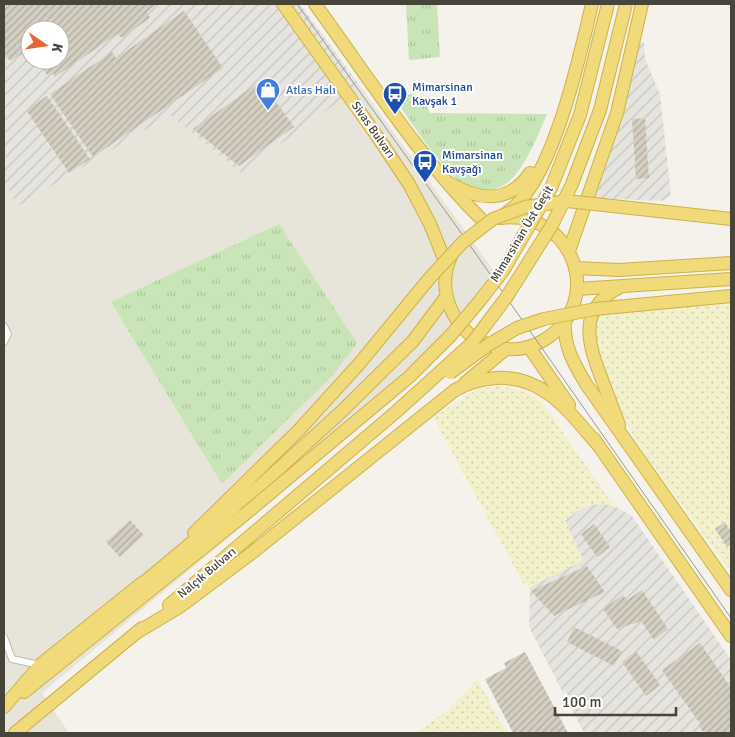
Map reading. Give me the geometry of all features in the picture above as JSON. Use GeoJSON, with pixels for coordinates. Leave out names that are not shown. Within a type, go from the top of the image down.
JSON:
{"type":"FeatureCollection","features":[{"type":"Feature","properties":{"kind":"highway","name":"Sivas Bulvarı"},"geometry":{"type":"LineString","coordinates":[[283,4],[409,184],[430,224],[447,266]]}},
{"type":"Feature","properties":{"kind":"highway"},"geometry":{"type":"LineString","coordinates":[[316,4],[440,176],[484,222]]}},
{"type":"Feature","properties":{"kind":"highway"},"geometry":{"type":"LineString","coordinates":[[497,218],[518,217],[539,222],[561,240],[569,251],[576,268],[577,290],[571,311],[549,337],[529,346],[506,349],[490,346],[475,338],[462,327],[452,313],[446,297],[445,276],[451,256],[461,239],[484,222],[497,218],[514,208],[537,177],[557,133],[577,66],[592,4]]}},
{"type":"Feature","properties":{"kind":"highway","name":"Mimarsinan Üst Geçit"},"geometry":{"type":"LineString","coordinates":[[244,514],[409,377],[451,335],[503,270],[555,179],[580,115],[608,4]]}},
{"type":"Feature","properties":{"kind":"highway","name":"Mimarsinan Üst Geçit"},"geometry":{"type":"LineString","coordinates":[[398,411],[472,343],[506,298],[552,225],[572,184],[600,110],[626,4]]}},
{"type":"Feature","properties":{"kind":"highway"},"geometry":{"type":"LineString","coordinates":[[569,251],[617,113],[642,4]]}},
{"type":"Feature","properties":{"kind":"highway"},"geometry":{"type":"LineString","coordinates":[[440,176],[459,189],[475,195],[489,196],[511,191],[525,180],[557,133]]}},
{"type":"Feature","properties":{"kind":"highway"},"geometry":{"type":"LineString","coordinates":[[136,589],[300,430],[359,364],[433,274],[462,243],[493,219],[525,207],[567,201],[731,219]]}},
{"type":"Feature","properties":{"kind":"highway"},"geometry":{"type":"LineString","coordinates":[[576,268],[638,270],[731,263]]}},
{"type":"Feature","properties":{"kind":"highway"},"geometry":{"type":"LineString","coordinates":[[577,290],[731,279]]}},
{"type":"Feature","properties":{"kind":"highway"},"geometry":{"type":"LineString","coordinates":[[620,286],[598,304],[591,316],[588,331],[592,354],[623,436]]}},
{"type":"Feature","properties":{"kind":"highway"},"geometry":{"type":"LineString","coordinates":[[398,411],[488,345],[517,328],[553,317],[595,309],[731,296]]}},
{"type":"Feature","properties":{"kind":"highway"},"geometry":{"type":"LineString","coordinates":[[4,708],[40,665],[136,589],[261,485],[348,406],[413,341],[446,297]]}},
{"type":"Feature","properties":{"kind":"highway"},"geometry":{"type":"LineString","coordinates":[[565,320],[565,337],[572,361],[596,400],[731,590]]}},
{"type":"Feature","properties":{"kind":"highway"},"geometry":{"type":"LineString","coordinates":[[529,346],[731,636]]}},
{"type":"Feature","properties":{"kind":"highway"},"geometry":{"type":"LineString","coordinates":[[136,633],[181,606],[253,552],[506,349]]}},
{"type":"Feature","properties":{"kind":"highway"},"geometry":{"type":"LineString","coordinates":[[455,390],[490,379],[510,378],[529,382],[544,390],[562,404],[598,446]]}},
{"type":"Feature","properties":{"kind":"highway","name":"Nalçık Bulvarı"},"geometry":{"type":"LineString","coordinates":[[16,733],[398,411]]}},
{"type":"Feature","properties":{"kind":"highway","name":"Nalçık Bulvarı"},"geometry":{"type":"LineString","coordinates":[[4,708],[244,514]]}},
{"type":"Feature","properties":{"kind":"street"},"geometry":{"type":"LineString","coordinates":[[4,326],[8,334],[4,342]]}},
{"type":"Feature","properties":{"kind":"street"},"geometry":{"type":"LineString","coordinates":[[4,637],[12,659],[40,665]]}},
{"type":"Feature","properties":{"kind":"shaded area"},"geometry":{"type":"Polygon","coordinates":[[[4,4],[300,4],[360,86],[241,173],[170,115],[18,206],[4,182],[4,4]]]}},
{"type":"Feature","properties":{"kind":"shaded area"},"geometry":{"type":"Polygon","coordinates":[[[636,39],[644,43],[645,59],[660,94],[671,196],[662,201],[593,198],[636,39]]]}},
{"type":"Feature","properties":{"kind":"shaded area"},"geometry":{"type":"Polygon","coordinates":[[[360,86],[502,282],[451,346],[404,391],[42,693],[69,733],[4,733],[4,182],[18,206],[170,115],[241,172],[360,86]]]}},
{"type":"Feature","properties":{"kind":"shaded area"},"geometry":{"type":"Polygon","coordinates":[[[601,503],[614,506],[632,516],[731,660],[731,733],[584,733],[529,627],[530,587],[583,560],[565,521],[581,508],[601,503]]]}},
{"type":"Feature","properties":{"kind":"green space"},"geometry":{"type":"Polygon","coordinates":[[[406,4],[437,4],[440,57],[409,60],[406,4]]]}},
{"type":"Feature","properties":{"kind":"green space"},"geometry":{"type":"Polygon","coordinates":[[[410,94],[422,96],[430,113],[547,114],[519,170],[502,186],[483,190],[465,185],[456,179],[420,136],[397,101],[410,94]]]}},
{"type":"Feature","properties":{"kind":"green space"},"geometry":{"type":"Polygon","coordinates":[[[279,224],[357,343],[333,375],[222,484],[111,302],[279,224]]]}},
{"type":"Feature","properties":{"kind":"sand"},"geometry":{"type":"Polygon","coordinates":[[[731,303],[731,572],[642,450],[614,402],[596,358],[594,329],[599,314],[731,303]]]}},
{"type":"Feature","properties":{"kind":"sand"},"geometry":{"type":"Polygon","coordinates":[[[499,386],[524,392],[544,405],[614,506],[600,504],[587,506],[570,516],[565,521],[583,560],[530,587],[523,583],[433,417],[478,389],[499,386]]]}},
{"type":"Feature","properties":{"kind":"sand"},"geometry":{"type":"Polygon","coordinates":[[[477,679],[507,733],[416,733],[448,710],[477,679]]]}},
{"type":"Feature","properties":{"kind":"building"},"geometry":{"type":"Polygon","coordinates":[[[4,4],[157,4],[147,12],[150,18],[122,38],[117,34],[70,67],[70,20],[20,20],[20,55],[10,61],[4,53],[4,4]]]}},
{"type":"Feature","properties":{"kind":"building"},"geometry":{"type":"Polygon","coordinates":[[[184,11],[223,68],[93,157],[50,94],[112,52],[116,58],[184,11]]]}},
{"type":"Feature","properties":{"kind":"building"},"geometry":{"type":"Polygon","coordinates":[[[43,70],[65,70],[55,77],[52,72],[47,75],[43,70]]]}},
{"type":"Feature","properties":{"kind":"building"},"geometry":{"type":"Polygon","coordinates":[[[261,81],[294,127],[239,166],[193,129],[261,81]]]}},
{"type":"Feature","properties":{"kind":"building"},"geometry":{"type":"Polygon","coordinates":[[[47,96],[90,159],[69,173],[26,110],[47,96]]]}},
{"type":"Feature","properties":{"kind":"building"},"geometry":{"type":"Polygon","coordinates":[[[645,118],[649,178],[636,179],[632,119],[645,118]]]}},
{"type":"Feature","properties":{"kind":"building"},"geometry":{"type":"Polygon","coordinates":[[[130,520],[144,535],[120,557],[106,542],[130,520]]]}},
{"type":"Feature","properties":{"kind":"building"},"geometry":{"type":"Polygon","coordinates":[[[725,522],[731,532],[731,544],[727,547],[715,529],[725,522]]]}},
{"type":"Feature","properties":{"kind":"building"},"geometry":{"type":"Polygon","coordinates":[[[594,524],[610,547],[597,557],[581,534],[594,524]]]}},
{"type":"Feature","properties":{"kind":"building"},"geometry":{"type":"Polygon","coordinates":[[[587,566],[605,592],[554,616],[531,591],[587,566]]]}},
{"type":"Feature","properties":{"kind":"building"},"geometry":{"type":"Polygon","coordinates":[[[642,590],[668,629],[654,640],[641,621],[617,629],[603,609],[623,595],[627,600],[642,590]]]}},
{"type":"Feature","properties":{"kind":"building"},"geometry":{"type":"Polygon","coordinates":[[[574,627],[622,651],[614,666],[567,642],[574,627]]]}},
{"type":"Feature","properties":{"kind":"building"},"geometry":{"type":"Polygon","coordinates":[[[700,643],[731,688],[731,733],[704,733],[699,726],[701,725],[662,670],[700,643]]]}},
{"type":"Feature","properties":{"kind":"building"},"geometry":{"type":"Polygon","coordinates":[[[636,651],[660,685],[646,696],[622,662],[636,651]]]}},
{"type":"Feature","properties":{"kind":"building"},"geometry":{"type":"Polygon","coordinates":[[[525,652],[568,733],[513,733],[485,679],[506,668],[504,663],[525,652]]]}},
{"type":"Feature","properties":{"kind":"tram line"},"geometry":{"type":"LineString","coordinates":[[297,4],[464,237],[731,618]]}},
{"type":"Feature","properties":{"kind":"place","name":"Atlas Halı"},"geometry":{"type":"Point","coordinates":[268,111]}},
{"type":"Feature","properties":{"kind":"place","name":"Mimarsinan Kavşak 1"},"geometry":{"type":"Point","coordinates":[395,115]}},
{"type":"Feature","properties":{"kind":"place","name":"Mimarsinan Kavşağı"},"geometry":{"type":"Point","coordinates":[425,183]}}]}
